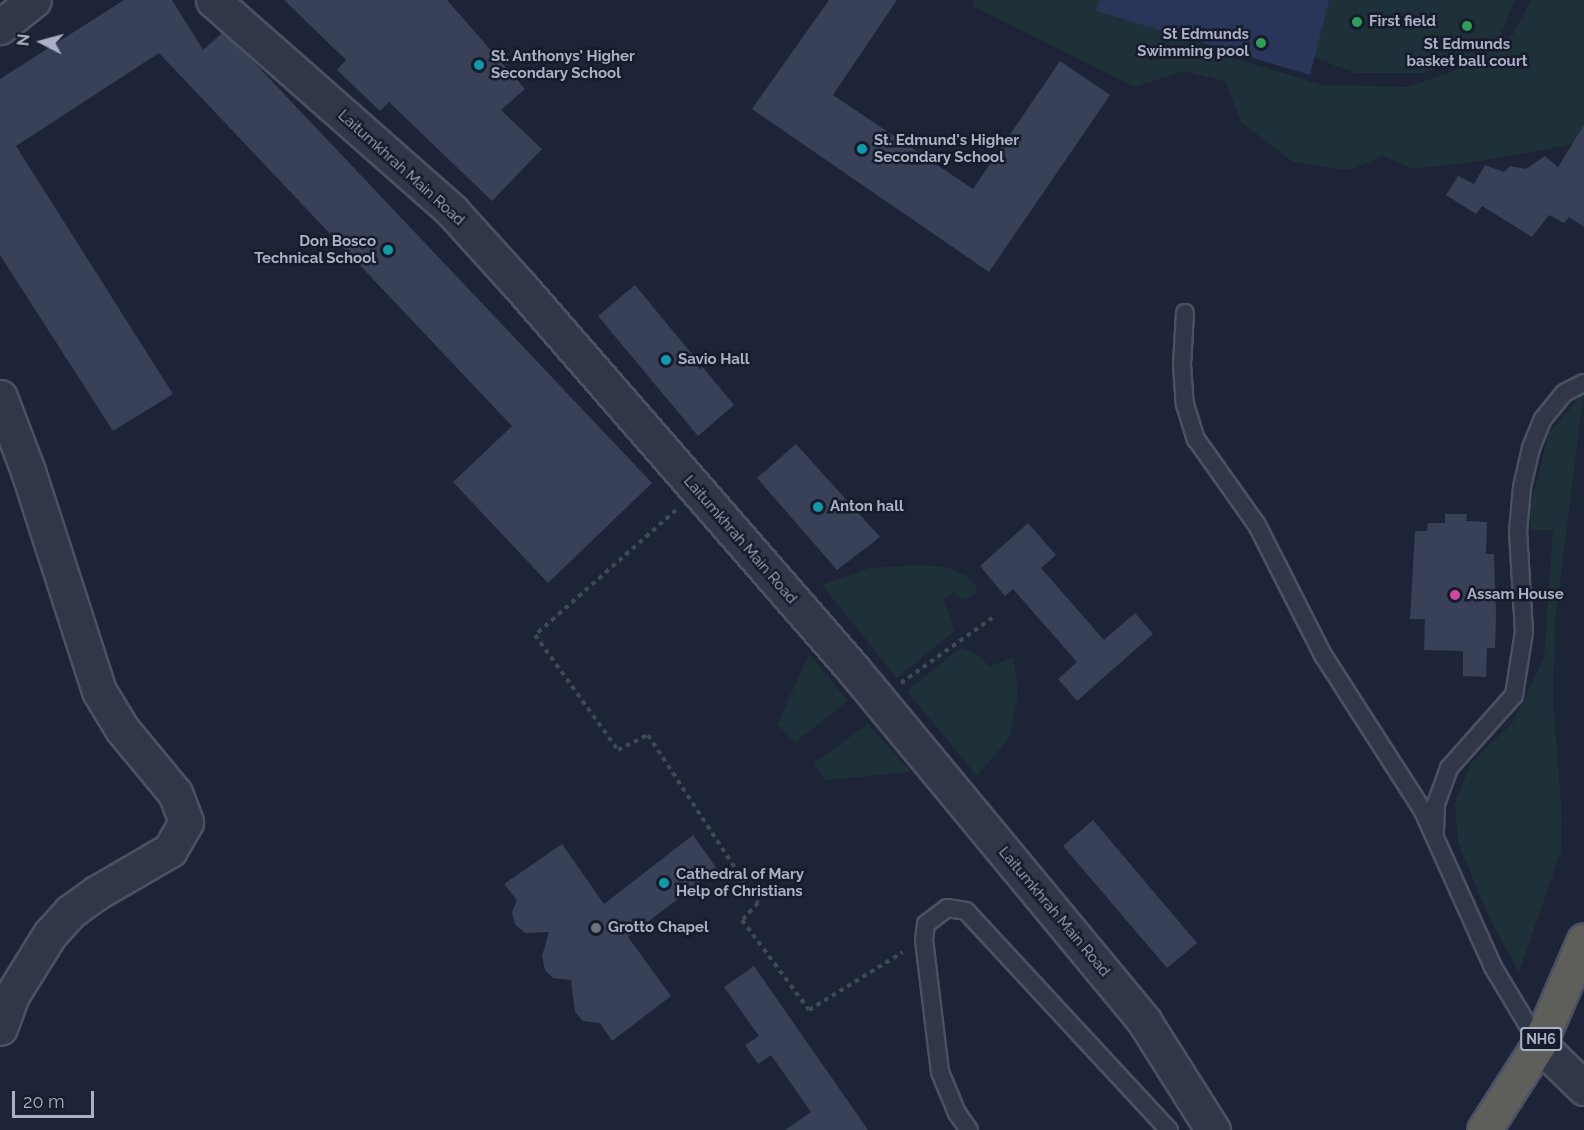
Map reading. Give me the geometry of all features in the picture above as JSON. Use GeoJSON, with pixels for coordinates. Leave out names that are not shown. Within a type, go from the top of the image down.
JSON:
{"type":"FeatureCollection","features":[{"type":"Feature","properties":{"kind":"highway","name":"NH6"},"geometry":{"type":"LineString","coordinates":[[1484,1130],[1539,1044],[1584,940]]}},
{"type":"Feature","properties":{"kind":"street"},"geometry":{"type":"LineString","coordinates":[[0,27],[34,0]]}},
{"type":"Feature","properties":{"kind":"street","name":"Laitumkhrah Main Road"},"geometry":{"type":"LineString","coordinates":[[213,0],[452,211],[879,700],[1144,1022],[1213,1130]]}},
{"type":"Feature","properties":{"kind":"street"},"geometry":{"type":"LineString","coordinates":[[0,397],[28,471],[99,691],[122,729],[175,793],[186,822],[170,850],[96,893],[70,912],[50,934],[12,995],[0,1028]]}},
{"type":"Feature","properties":{"kind":"street"},"geometry":{"type":"LineString","coordinates":[[1539,1044],[1584,1088]]}},
{"type":"Feature","properties":{"kind":"lane"},"geometry":{"type":"LineString","coordinates":[[1185,313],[1182,365],[1185,404],[1196,439],[1257,525],[1323,655],[1437,839],[1493,968],[1539,1044]]}},
{"type":"Feature","properties":{"kind":"lane"},"geometry":{"type":"LineString","coordinates":[[1437,839],[1436,804],[1449,768],[1514,694],[1521,664],[1524,632],[1518,532],[1522,487],[1531,448],[1543,419],[1564,393],[1584,383]]}},
{"type":"Feature","properties":{"kind":"lane"},"geometry":{"type":"LineString","coordinates":[[969,1130],[957,1113],[940,1072],[924,939],[926,924],[948,908],[966,911],[1169,1130]]}},
{"type":"Feature","properties":{"kind":"path"},"geometry":{"type":"LineString","coordinates":[[697,492],[535,635],[618,750],[648,735],[758,903],[742,920],[809,1010],[924,939]]}},
{"type":"Feature","properties":{"kind":"path"},"geometry":{"type":"LineString","coordinates":[[879,700],[992,618]]}},
{"type":"Feature","properties":{"kind":"shaded area"},"geometry":{"type":"Polygon","coordinates":[[[974,0],[1119,0],[1220,54],[1322,85],[1409,87],[1473,64],[1455,59],[1424,73],[1356,73],[1154,0],[1515,0],[1495,48],[1513,34],[1531,0],[1584,0],[1584,142],[1482,161],[1413,169],[1383,156],[1348,170],[1293,162],[1241,122],[1225,81],[1184,71],[1135,87],[973,6],[974,0]]]}},
{"type":"Feature","properties":{"kind":"shaded area"},"geometry":{"type":"Polygon","coordinates":[[[1584,392],[1555,623],[1553,703],[1562,817],[1561,851],[1519,972],[1487,913],[1458,842],[1455,803],[1471,763],[1513,722],[1544,658],[1553,530],[1531,530],[1530,507],[1549,433],[1584,392]]]}},
{"type":"Feature","properties":{"kind":"shaded area"},"geometry":{"type":"Polygon","coordinates":[[[921,565],[946,567],[964,575],[975,584],[977,593],[962,601],[954,592],[944,599],[954,631],[897,678],[822,585],[871,568],[921,565]]]}},
{"type":"Feature","properties":{"kind":"shaded area"},"geometry":{"type":"Polygon","coordinates":[[[961,647],[981,657],[989,667],[1013,657],[1018,693],[1009,738],[977,776],[907,691],[961,647]]]}},
{"type":"Feature","properties":{"kind":"shaded area"},"geometry":{"type":"Polygon","coordinates":[[[809,654],[848,701],[795,742],[777,725],[809,654]]]}},
{"type":"Feature","properties":{"kind":"shaded area"},"geometry":{"type":"Polygon","coordinates":[[[868,724],[911,772],[825,780],[814,763],[868,724]]]}},
{"type":"Feature","properties":{"kind":"water","name":"St Edmunds Swimming pool"},"geometry":{"type":"Polygon","coordinates":[[[1099,0],[1329,0],[1310,75],[1096,11],[1099,0]]]}},
{"type":"Feature","properties":{"kind":"building","name":"Don Bosco Technical School"},"geometry":{"type":"Polygon","coordinates":[[[124,0],[172,0],[203,50],[222,33],[251,59],[652,483],[548,583],[453,482],[512,426],[159,53],[16,146],[173,394],[113,431],[0,255],[0,79],[124,0]]]}},
{"type":"Feature","properties":{"kind":"building"},"geometry":{"type":"Polygon","coordinates":[[[284,0],[447,0],[525,89],[501,110],[542,149],[492,201],[389,102],[380,111],[337,70],[346,60],[284,0]]]}},
{"type":"Feature","properties":{"kind":"building","name":"St. Edmund's Higher Secondary School"},"geometry":{"type":"Polygon","coordinates":[[[829,0],[897,0],[833,95],[973,189],[1060,61],[1110,95],[989,272],[752,109],[829,0]]]}},
{"type":"Feature","properties":{"kind":"building"},"geometry":{"type":"Polygon","coordinates":[[[1584,125],[1584,227],[1569,217],[1564,223],[1549,215],[1532,237],[1482,206],[1476,214],[1446,195],[1458,176],[1474,184],[1485,165],[1504,172],[1510,166],[1526,169],[1545,156],[1558,167],[1584,125]]]}},
{"type":"Feature","properties":{"kind":"building","name":"Savio Hall"},"geometry":{"type":"Polygon","coordinates":[[[635,285],[734,405],[698,436],[598,316],[635,285]]]}},
{"type":"Feature","properties":{"kind":"building","name":"Anton hall"},"geometry":{"type":"Polygon","coordinates":[[[796,444],[880,537],[837,570],[757,478],[796,444]]]}},
{"type":"Feature","properties":{"kind":"building"},"geometry":{"type":"Polygon","coordinates":[[[1445,514],[1467,514],[1466,521],[1487,522],[1486,554],[1494,554],[1496,615],[1495,648],[1487,648],[1486,677],[1463,676],[1463,651],[1424,650],[1425,619],[1410,619],[1415,531],[1427,531],[1428,523],[1445,523],[1445,514]]]}},
{"type":"Feature","properties":{"kind":"building"},"geometry":{"type":"Polygon","coordinates":[[[1028,523],[1056,555],[1041,568],[1104,640],[1135,613],[1153,634],[1077,701],[1058,679],[1077,662],[1013,589],[1005,596],[980,566],[1028,523]]]}},
{"type":"Feature","properties":{"kind":"building"},"geometry":{"type":"Polygon","coordinates":[[[1093,820],[1197,943],[1167,968],[1063,846],[1093,820]]]}},
{"type":"Feature","properties":{"kind":"building","name":"Grotto Chapel"},"geometry":{"type":"Polygon","coordinates":[[[693,835],[717,869],[628,937],[671,996],[612,1041],[600,1023],[583,1021],[575,1012],[571,980],[553,978],[545,970],[542,956],[549,932],[525,933],[515,924],[512,912],[517,900],[504,884],[562,844],[604,904],[693,835]]]}},
{"type":"Feature","properties":{"kind":"building"},"geometry":{"type":"Polygon","coordinates":[[[754,966],[868,1130],[785,1130],[811,1112],[771,1055],[758,1064],[745,1045],[759,1036],[724,987],[754,966]]]}},
{"type":"Feature","properties":{"kind":"place","name":"First field"},"geometry":{"type":"Point","coordinates":[1357,22]}},
{"type":"Feature","properties":{"kind":"place","name":"St Edmunds basket ball court"},"geometry":{"type":"Point","coordinates":[1467,26]}},
{"type":"Feature","properties":{"kind":"place","name":"St Edmunds Swimming pool"},"geometry":{"type":"Point","coordinates":[1261,43]}},
{"type":"Feature","properties":{"kind":"place","name":"St. Anthonys' Higher Secondary School"},"geometry":{"type":"Point","coordinates":[479,65]}},
{"type":"Feature","properties":{"kind":"place","name":"St. Edmund's Higher Secondary School"},"geometry":{"type":"Point","coordinates":[862,149]}},
{"type":"Feature","properties":{"kind":"place","name":"Don Bosco Technical School"},"geometry":{"type":"Point","coordinates":[388,250]}},
{"type":"Feature","properties":{"kind":"place","name":"Savio Hall"},"geometry":{"type":"Point","coordinates":[666,360]}},
{"type":"Feature","properties":{"kind":"place","name":"Anton hall"},"geometry":{"type":"Point","coordinates":[818,507]}},
{"type":"Feature","properties":{"kind":"place","name":"Assam House"},"geometry":{"type":"Point","coordinates":[1455,595]}},
{"type":"Feature","properties":{"kind":"place","name":"Cathedral of Mary Help of Christians"},"geometry":{"type":"Point","coordinates":[664,883]}},
{"type":"Feature","properties":{"kind":"place","name":"Grotto Chapel"},"geometry":{"type":"Point","coordinates":[596,928]}}]}
